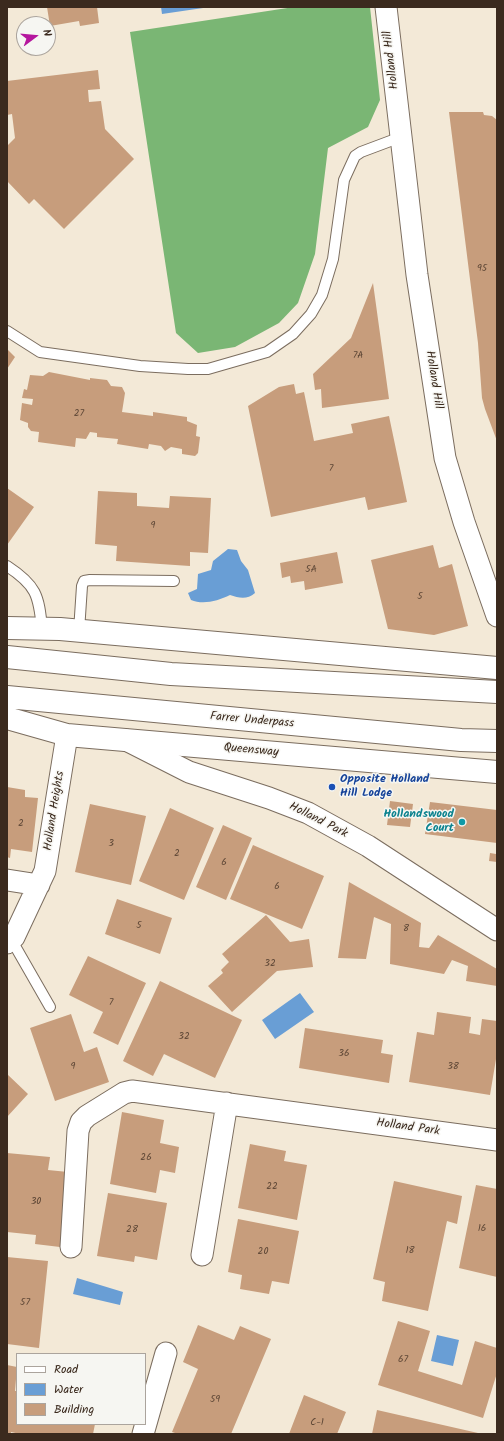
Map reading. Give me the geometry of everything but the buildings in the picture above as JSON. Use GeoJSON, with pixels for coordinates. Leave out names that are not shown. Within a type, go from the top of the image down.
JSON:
{"type":"FeatureCollection","features":[{"type":"Feature","properties":{"kind":"highway"},"geometry":{"type":"LineString","coordinates":[[7,628],[79,631],[497,668]]}},
{"type":"Feature","properties":{"kind":"highway"},"geometry":{"type":"LineString","coordinates":[[7,657],[171,674],[497,692]]}},
{"type":"Feature","properties":{"kind":"highway","name":"Farrer Underpass"},"geometry":{"type":"LineString","coordinates":[[7,697],[461,740],[497,741]]}},
{"type":"Feature","properties":{"kind":"highway","name":"Queensway"},"geometry":{"type":"LineString","coordinates":[[7,718],[67,735],[497,772]]}},
{"type":"Feature","properties":{"kind":"street","name":"Holland Hill"},"geometry":{"type":"LineString","coordinates":[[386,7],[417,276],[446,458],[464,522],[497,616]]}},
{"type":"Feature","properties":{"kind":"street","name":"Holland Heights"},"geometry":{"type":"LineString","coordinates":[[9,941],[14,937],[45,871],[67,735]]}},
{"type":"Feature","properties":{"kind":"street","name":"Holland Park"},"geometry":{"type":"LineString","coordinates":[[125,740],[189,772],[269,798],[308,813],[368,846],[497,930]]}},
{"type":"Feature","properties":{"kind":"street"},"geometry":{"type":"LineString","coordinates":[[7,880],[39,885]]}},
{"type":"Feature","properties":{"kind":"street","name":"Holland Park"},"geometry":{"type":"LineString","coordinates":[[71,1247],[78,1131],[81,1122],[87,1116],[124,1093],[132,1090],[497,1140]]}},
{"type":"Feature","properties":{"kind":"street"},"geometry":{"type":"LineString","coordinates":[[202,1255],[227,1103]]}},
{"type":"Feature","properties":{"kind":"street"},"geometry":{"type":"LineString","coordinates":[[146,1423],[166,1353]]}},
{"type":"Feature","properties":{"kind":"lane"},"geometry":{"type":"LineString","coordinates":[[7,331],[40,352],[162,368],[208,369],[267,352],[294,334],[311,314],[322,295],[333,259],[344,180],[350,164],[355,156],[361,152],[401,137]]}},
{"type":"Feature","properties":{"kind":"lane"},"geometry":{"type":"LineString","coordinates":[[7,566],[25,577],[33,588],[40,607],[42,629]]}},
{"type":"Feature","properties":{"kind":"lane"},"geometry":{"type":"LineString","coordinates":[[79,631],[82,586],[84,581],[174,581]]}},
{"type":"Feature","properties":{"kind":"lane"},"geometry":{"type":"LineString","coordinates":[[9,941],[50,1007]]}},
{"type":"Feature","properties":{"kind":"green space"},"geometry":{"type":"Polygon","coordinates":[[[294,7],[370,7],[380,100],[368,127],[328,148],[315,254],[298,303],[279,323],[235,347],[198,353],[176,333],[130,32],[294,7]]]}},
{"type":"Feature","properties":{"kind":"water"},"geometry":{"type":"Polygon","coordinates":[[[161,7],[210,7],[162,14],[161,7]]]}},
{"type":"Feature","properties":{"kind":"water"},"geometry":{"type":"Polygon","coordinates":[[[228,549],[237,550],[241,561],[248,570],[255,593],[246,598],[230,595],[216,601],[200,602],[191,600],[188,593],[197,589],[198,574],[211,570],[213,561],[228,549]]]}},
{"type":"Feature","properties":{"kind":"water"},"geometry":{"type":"Polygon","coordinates":[[[300,993],[314,1012],[275,1039],[262,1020],[300,993]]]}},
{"type":"Feature","properties":{"kind":"water"},"geometry":{"type":"Polygon","coordinates":[[[77,1278],[123,1292],[120,1305],[73,1294],[77,1278]]]}},
{"type":"Feature","properties":{"kind":"water"},"geometry":{"type":"Polygon","coordinates":[[[437,1335],[459,1340],[453,1366],[431,1361],[437,1335]]]}},
{"type":"Feature","properties":{"kind":"place","name":"Opposite Holland Hill Lodge"},"geometry":{"type":"Point","coordinates":[332,787]}},
{"type":"Feature","properties":{"kind":"place","name":"Hollandswood Court"},"geometry":{"type":"Point","coordinates":[462,822]}}]}
